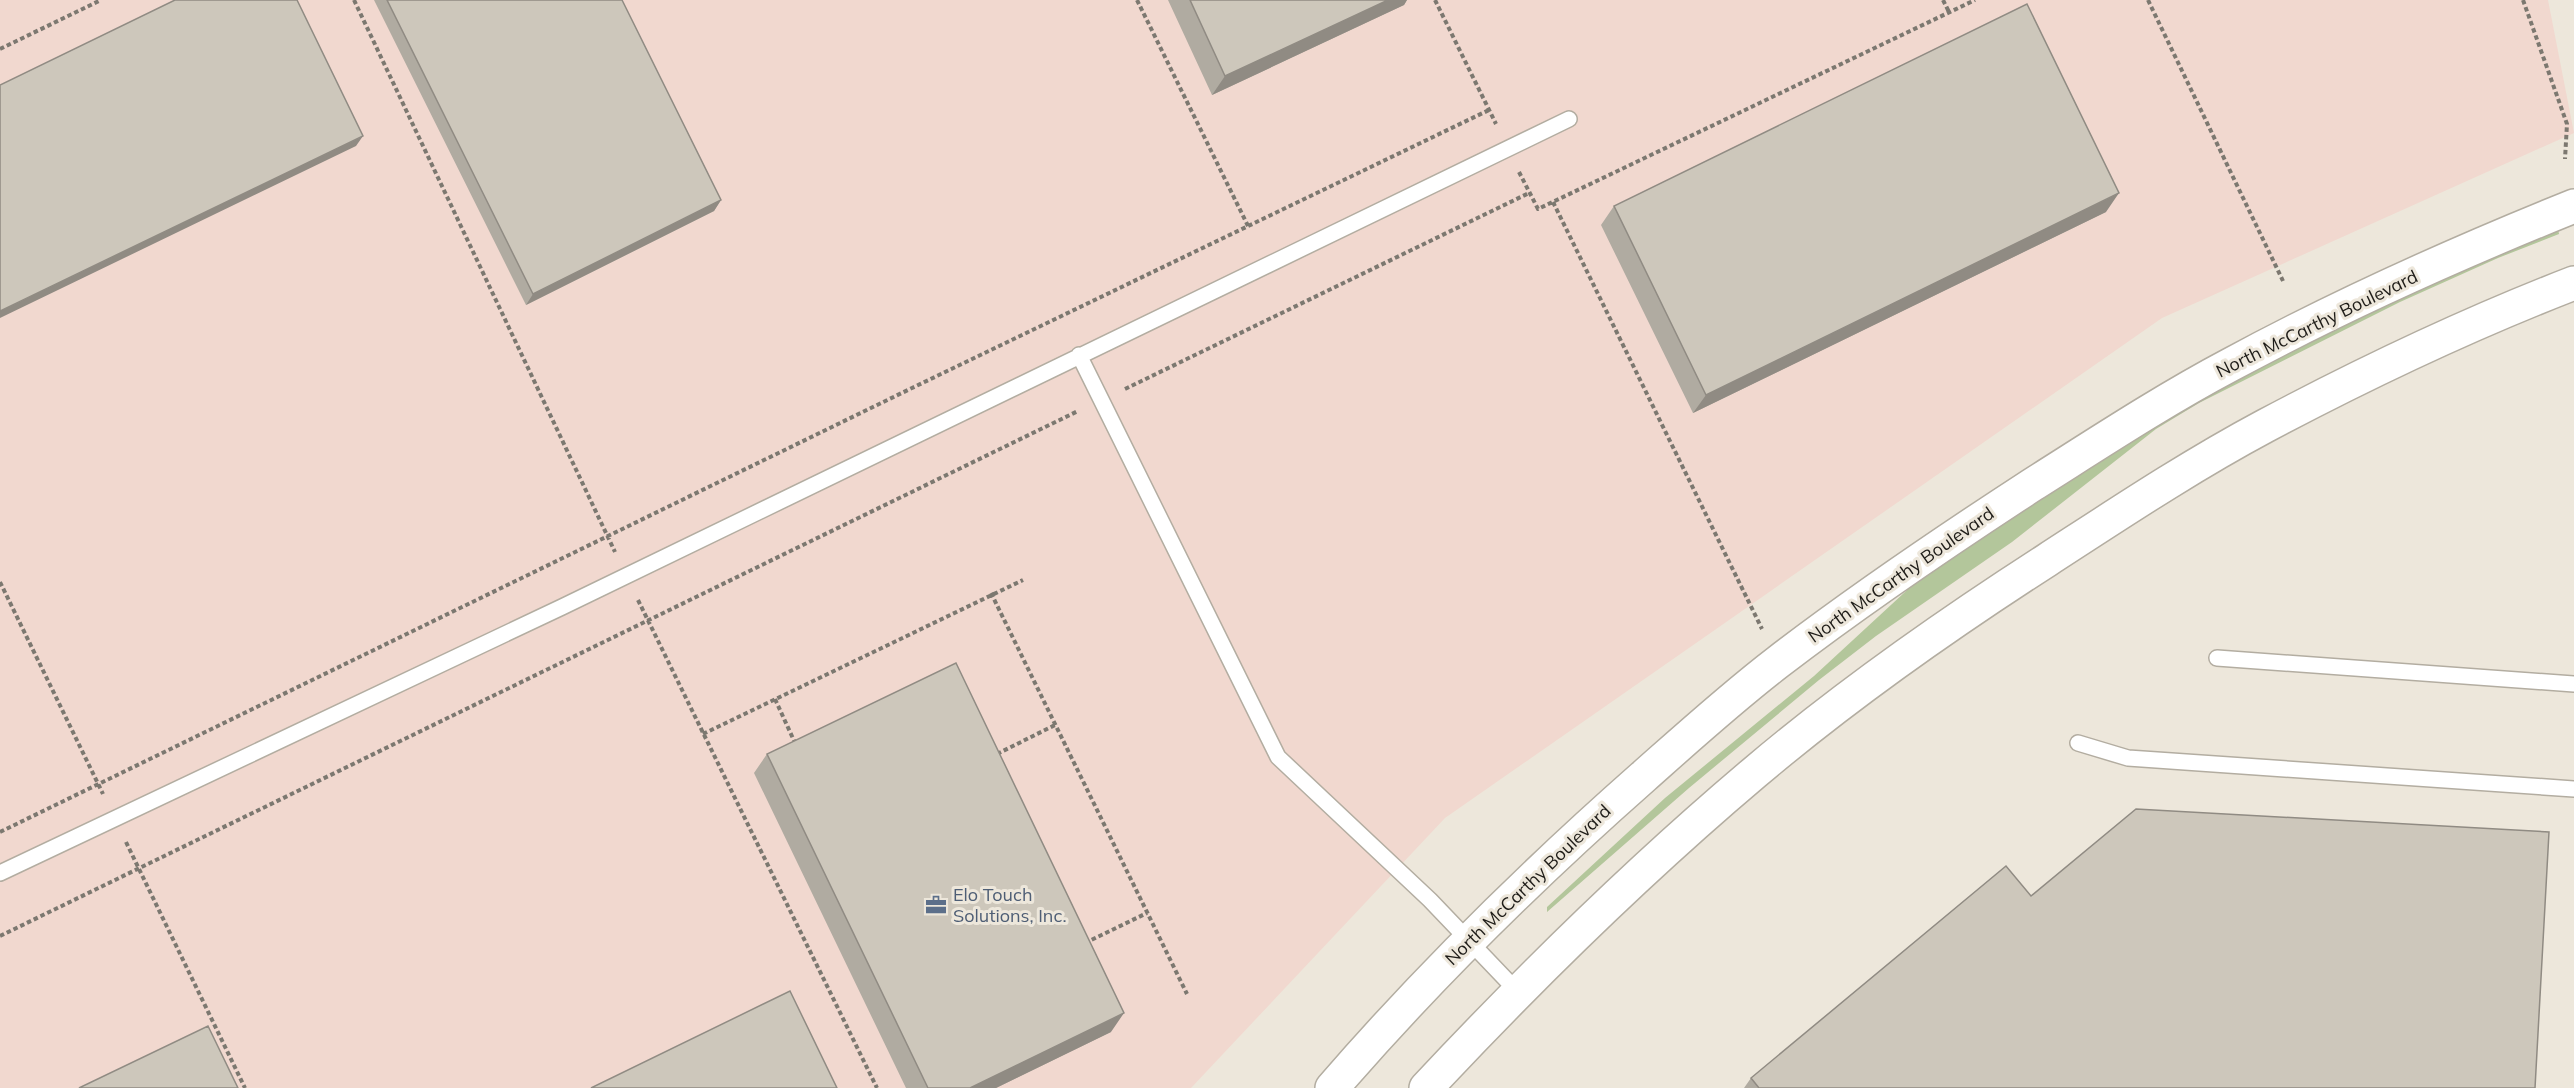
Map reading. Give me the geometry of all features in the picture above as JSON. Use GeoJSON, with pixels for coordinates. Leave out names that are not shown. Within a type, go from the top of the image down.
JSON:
{"type":"FeatureCollection","features":[{"type":"Feature","properties":{"kind":"main road","name":"North McCarthy Boulevard"},"geometry":{"type":"LineString","coordinates":[[1332,1088],[1468,940],[1593,821],[1710,717],[1778,662],[1962,530],[2092,447],[2229,366],[2368,296],[2503,235],[2574,206]]}},
{"type":"Feature","properties":{"kind":"main road"},"geometry":{"type":"LineString","coordinates":[[1426,1088],[1517,991],[1641,873],[1755,772],[1888,668],[2001,589],[2129,506],[2262,428],[2398,359],[2574,283]]}},
{"type":"Feature","properties":{"kind":"lane"},"geometry":{"type":"LineString","coordinates":[[0,873],[626,575],[1569,119]]}},
{"type":"Feature","properties":{"kind":"lane"},"geometry":{"type":"LineString","coordinates":[[1079,355],[1278,757],[1430,900],[1517,991]]}},
{"type":"Feature","properties":{"kind":"lane"},"geometry":{"type":"LineString","coordinates":[[2217,658],[2574,684]]}},
{"type":"Feature","properties":{"kind":"lane"},"geometry":{"type":"LineString","coordinates":[[2078,743],[2128,758],[2574,789]]}},
{"type":"Feature","properties":{"kind":"path"},"geometry":{"type":"LineString","coordinates":[[0,49],[101,0]]}},
{"type":"Feature","properties":{"kind":"path"},"geometry":{"type":"LineString","coordinates":[[354,0],[626,575],[877,1088]]}},
{"type":"Feature","properties":{"kind":"path"},"geometry":{"type":"LineString","coordinates":[[1137,0],[1248,226]]}},
{"type":"Feature","properties":{"kind":"path"},"geometry":{"type":"LineString","coordinates":[[1435,0],[1538,210],[1975,0]]}},
{"type":"Feature","properties":{"kind":"path"},"geometry":{"type":"LineString","coordinates":[[1943,0],[1949,12]]}},
{"type":"Feature","properties":{"kind":"path"},"geometry":{"type":"LineString","coordinates":[[2148,0],[2283,281]]}},
{"type":"Feature","properties":{"kind":"path"},"geometry":{"type":"LineString","coordinates":[[2523,0],[2567,124],[2565,159]]}},
{"type":"Feature","properties":{"kind":"path"},"geometry":{"type":"LineString","coordinates":[[0,832],[1489,110]]}},
{"type":"Feature","properties":{"kind":"path"},"geometry":{"type":"LineString","coordinates":[[0,936],[1529,193]]}},
{"type":"Feature","properties":{"kind":"path"},"geometry":{"type":"LineString","coordinates":[[1553,202],[1778,662]]}},
{"type":"Feature","properties":{"kind":"path"},"geometry":{"type":"LineString","coordinates":[[703,734],[1023,580]]}},
{"type":"Feature","properties":{"kind":"path"},"geometry":{"type":"LineString","coordinates":[[991,594],[1187,994]]}},
{"type":"Feature","properties":{"kind":"path"},"geometry":{"type":"LineString","coordinates":[[775,699],[799,752]]}},
{"type":"Feature","properties":{"kind":"path"},"geometry":{"type":"LineString","coordinates":[[992,756],[1056,725]]}},
{"type":"Feature","properties":{"kind":"path"},"geometry":{"type":"LineString","coordinates":[[1082,944],[1147,913]]}},
{"type":"Feature","properties":{"kind":"shaded area"},"geometry":{"type":"Polygon","coordinates":[[[0,0],[2548,0],[2574,133],[2162,318],[1445,818],[1191,1088],[0,1088],[0,0]]]}},
{"type":"Feature","properties":{"kind":"green space"},"geometry":{"type":"Polygon","coordinates":[[[2558,228],[2559,234],[2498,258],[2400,302],[2199,403],[2156,429],[2012,542],[1876,636],[1819,680],[1689,788],[1547,912],[1547,907],[1665,798],[1814,676],[1931,568],[2127,438],[2382,303],[2558,228]]]}},
{"type":"Feature","properties":{"kind":"building"},"geometry":{"type":"Polygon","coordinates":[[[175,0],[297,0],[363,136],[0,311],[0,85],[175,0]]]}},
{"type":"Feature","properties":{"kind":"building"},"geometry":{"type":"Polygon","coordinates":[[[387,0],[622,0],[721,200],[533,294],[387,0]]]}},
{"type":"Feature","properties":{"kind":"building"},"geometry":{"type":"Polygon","coordinates":[[[1190,0],[1388,0],[1225,76],[1190,0]]]}},
{"type":"Feature","properties":{"kind":"building"},"geometry":{"type":"Polygon","coordinates":[[[2027,4],[2119,193],[1706,395],[1614,206],[2027,4]]]}},
{"type":"Feature","properties":{"kind":"building"},"geometry":{"type":"Polygon","coordinates":[[[956,663],[1124,1013],[970,1088],[928,1088],[767,754],[956,663]]]}},
{"type":"Feature","properties":{"kind":"building"},"geometry":{"type":"Polygon","coordinates":[[[2136,809],[2549,832],[2535,1088],[1759,1088],[1751,1078],[2006,866],[2031,896],[2136,809]]]}},
{"type":"Feature","properties":{"kind":"building"},"geometry":{"type":"Polygon","coordinates":[[[790,991],[837,1088],[591,1088],[790,991]]]}},
{"type":"Feature","properties":{"kind":"building"},"geometry":{"type":"Polygon","coordinates":[[[208,1026],[238,1088],[79,1088],[208,1026]]]}},
{"type":"Feature","properties":{"kind":"place","name":"Elo Touch Solutions, Inc."},"geometry":{"type":"Point","coordinates":[936,905]}}]}
